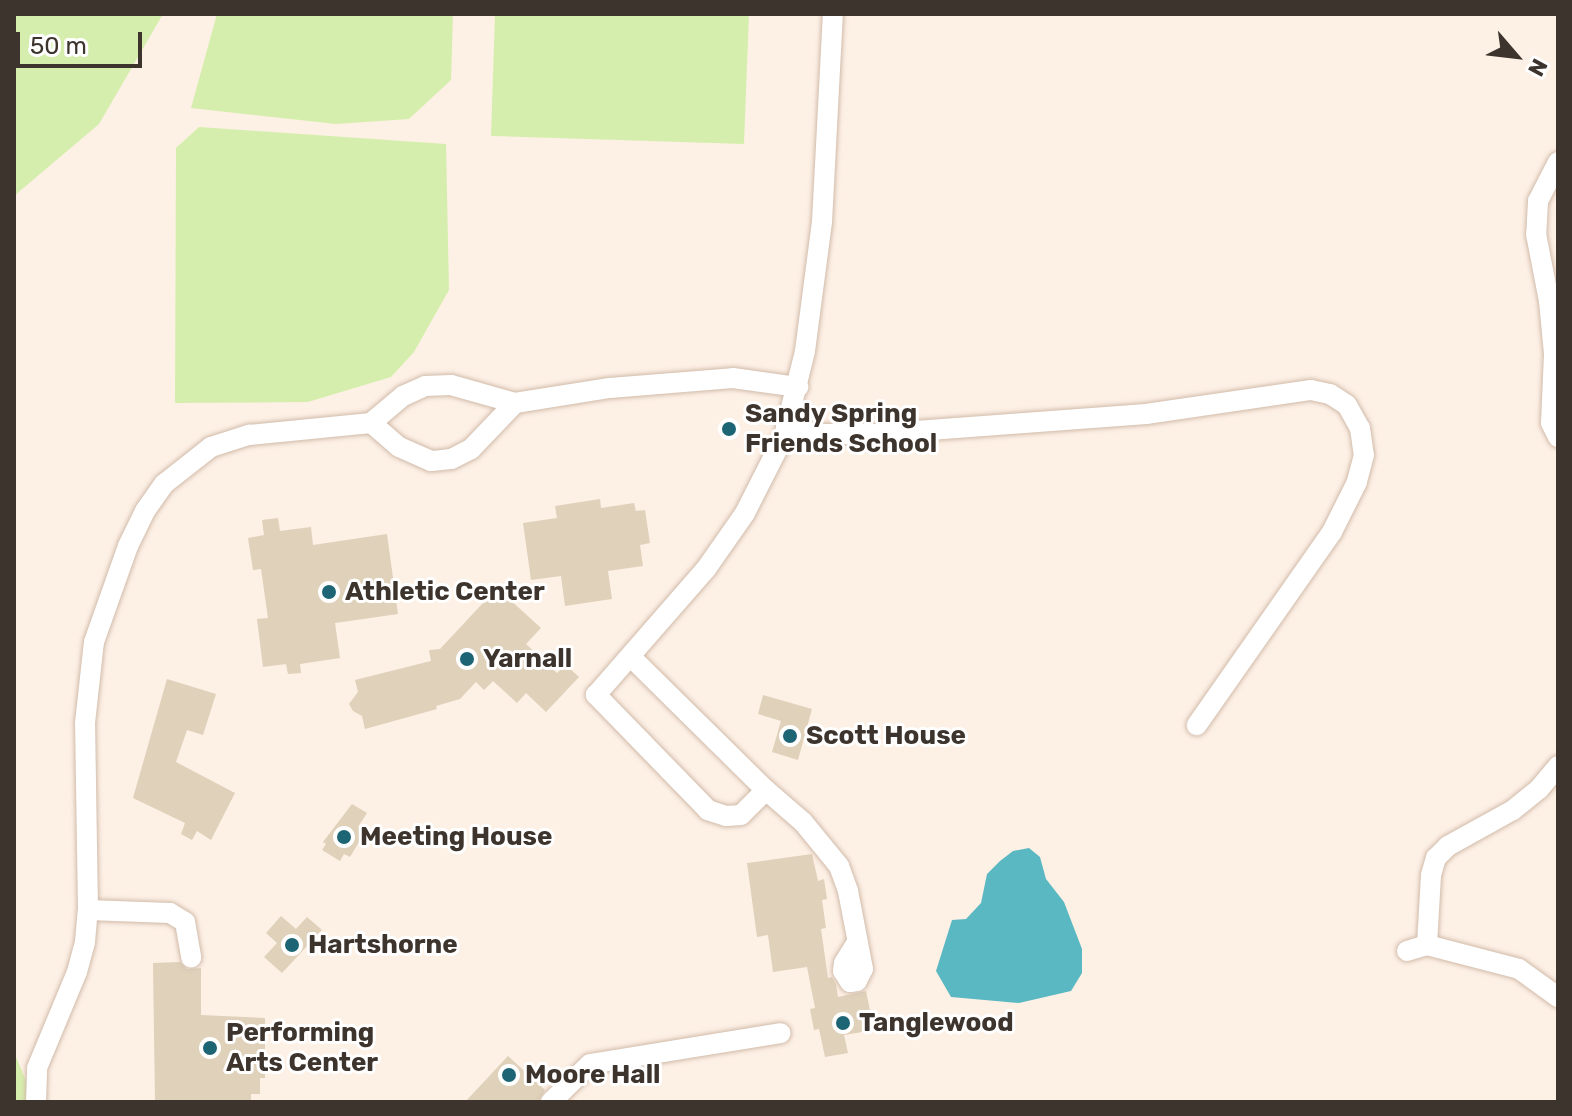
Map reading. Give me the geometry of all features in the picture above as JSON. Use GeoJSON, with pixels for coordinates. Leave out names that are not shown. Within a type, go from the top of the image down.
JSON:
{"type":"FeatureCollection","features":[{"type":"Feature","properties":{"kind":"street"},"geometry":{"type":"LineString","coordinates":[[766,790],[741,815],[726,816],[708,810],[596,695],[632,658],[706,569],[745,513],[772,465],[786,428],[798,387],[822,222],[833,14]]}},
{"type":"Feature","properties":{"kind":"street"},"geometry":{"type":"LineString","coordinates":[[1558,162],[1538,201],[1536,234],[1549,301],[1554,354],[1551,423],[1558,437]]}},
{"type":"Feature","properties":{"kind":"street"},"geometry":{"type":"LineString","coordinates":[[36,1102],[37,1068],[77,972],[88,910],[85,723],[94,642],[118,573],[145,511],[164,484],[211,447],[249,435],[371,423],[403,396],[425,386],[451,385],[515,403],[610,388],[733,378],[798,387]]}},
{"type":"Feature","properties":{"kind":"street"},"geometry":{"type":"LineString","coordinates":[[786,428],[818,434],[875,434],[1146,414],[1311,390],[1330,394],[1347,405],[1360,428],[1364,455],[1357,482],[1332,532],[1197,725]]}},
{"type":"Feature","properties":{"kind":"street"},"geometry":{"type":"LineString","coordinates":[[371,423],[399,447],[431,461],[451,459],[471,449],[515,403]]}},
{"type":"Feature","properties":{"kind":"street"},"geometry":{"type":"LineString","coordinates":[[632,658],[812,832],[839,866],[848,891],[856,944]]}},
{"type":"Feature","properties":{"kind":"street"},"geometry":{"type":"LineString","coordinates":[[1558,766],[1539,789],[1513,810],[1448,846],[1436,858],[1417,948],[1519,969],[1558,997]]}},
{"type":"Feature","properties":{"kind":"street"},"geometry":{"type":"LineString","coordinates":[[88,910],[170,913],[185,922],[191,957]]}},
{"type":"Feature","properties":{"kind":"street"},"geometry":{"type":"LineString","coordinates":[[551,1102],[590,1064],[781,1033]]}},
{"type":"Feature","properties":{"kind":"green space"},"geometry":{"type":"Polygon","coordinates":[[[14,14],[163,14],[99,124],[14,196],[14,14]]]}},
{"type":"Feature","properties":{"kind":"green space"},"geometry":{"type":"Polygon","coordinates":[[[217,14],[453,14],[451,80],[409,119],[336,124],[191,108],[217,14]]]}},
{"type":"Feature","properties":{"kind":"green space"},"geometry":{"type":"Polygon","coordinates":[[[495,14],[749,14],[744,144],[491,136],[495,14]]]}},
{"type":"Feature","properties":{"kind":"green space"},"geometry":{"type":"Polygon","coordinates":[[[199,127],[446,144],[449,290],[414,352],[391,377],[308,402],[175,403],[176,148],[199,127]]]}},
{"type":"Feature","properties":{"kind":"green space"},"geometry":{"type":"Polygon","coordinates":[[[14,1052],[35,1102],[14,1102],[14,1052]]]}},
{"type":"Feature","properties":{"kind":"water"},"geometry":{"type":"Polygon","coordinates":[[[1029,848],[1040,857],[1046,879],[1064,902],[1082,949],[1082,973],[1071,991],[1019,1003],[951,997],[936,971],[952,920],[966,919],[981,903],[987,874],[1000,861],[1013,851],[1029,848]]]}},
{"type":"Feature","properties":{"kind":"building"},"geometry":{"type":"Polygon","coordinates":[[[600,499],[601,508],[634,503],[636,511],[645,510],[650,543],[640,545],[643,566],[608,571],[612,599],[565,606],[561,576],[531,580],[523,523],[557,518],[555,506],[600,499]]]}},
{"type":"Feature","properties":{"kind":"building","name":"Athletic Center"},"geometry":{"type":"Polygon","coordinates":[[[278,518],[280,531],[311,527],[313,545],[387,534],[398,614],[335,623],[340,658],[300,664],[301,673],[288,674],[286,664],[263,667],[257,619],[268,618],[261,569],[253,570],[248,538],[264,535],[262,520],[278,518]]]}},
{"type":"Feature","properties":{"kind":"building","name":"Yarnall"},"geometry":{"type":"Polygon","coordinates":[[[497,588],[541,628],[526,644],[557,673],[566,665],[579,677],[546,712],[526,693],[517,703],[493,681],[484,690],[476,682],[460,699],[436,706],[437,709],[365,729],[362,716],[353,711],[349,704],[358,692],[355,680],[431,661],[429,650],[440,649],[497,588]]]}},
{"type":"Feature","properties":{"kind":"building"},"geometry":{"type":"Polygon","coordinates":[[[167,679],[216,694],[203,735],[187,730],[176,762],[235,793],[211,840],[197,831],[192,840],[181,834],[185,823],[133,798],[167,679]]]}},
{"type":"Feature","properties":{"kind":"building","name":"Scott House"},"geometry":{"type":"Polygon","coordinates":[[[763,695],[812,709],[798,760],[772,752],[781,721],[758,714],[763,695]]]}},
{"type":"Feature","properties":{"kind":"building","name":"Meeting House"},"geometry":{"type":"Polygon","coordinates":[[[352,804],[367,813],[358,827],[365,832],[350,857],[344,854],[340,861],[322,850],[326,844],[323,842],[352,804]]]}},
{"type":"Feature","properties":{"kind":"building"},"geometry":{"type":"Polygon","coordinates":[[[812,854],[818,881],[824,879],[827,899],[822,900],[826,928],[821,929],[828,978],[832,977],[836,984],[838,997],[866,991],[874,1030],[844,1035],[848,1053],[825,1057],[819,1029],[814,1030],[810,1009],[815,1008],[807,967],[773,972],[768,935],[757,937],[747,863],[812,854]]]}},
{"type":"Feature","properties":{"kind":"building","name":"Hartshorne"},"geometry":{"type":"Polygon","coordinates":[[[281,916],[296,929],[307,917],[322,930],[282,973],[264,957],[277,943],[266,933],[281,916]]]}},
{"type":"Feature","properties":{"kind":"building","name":"Performing Arts Center"},"geometry":{"type":"Polygon","coordinates":[[[180,962],[187,969],[201,968],[201,1015],[265,1018],[265,1078],[260,1078],[260,1094],[251,1094],[251,1102],[155,1102],[153,963],[180,962]]]}},
{"type":"Feature","properties":{"kind":"building","name":"Moore Hall"},"geometry":{"type":"Polygon","coordinates":[[[508,1056],[545,1090],[538,1102],[465,1102],[508,1056]]]}},
{"type":"Feature","properties":{"kind":"place","name":"Sandy Spring Friends School"},"geometry":{"type":"Point","coordinates":[729,429]}},
{"type":"Feature","properties":{"kind":"place","name":"Athletic Center"},"geometry":{"type":"Point","coordinates":[329,592]}},
{"type":"Feature","properties":{"kind":"place","name":"Yarnall"},"geometry":{"type":"Point","coordinates":[467,659]}},
{"type":"Feature","properties":{"kind":"place","name":"Scott House"},"geometry":{"type":"Point","coordinates":[790,736]}},
{"type":"Feature","properties":{"kind":"place","name":"Meeting House"},"geometry":{"type":"Point","coordinates":[344,837]}},
{"type":"Feature","properties":{"kind":"place","name":"Hartshorne"},"geometry":{"type":"Point","coordinates":[292,945]}},
{"type":"Feature","properties":{"kind":"place","name":"Tanglewood"},"geometry":{"type":"Point","coordinates":[843,1023]}},
{"type":"Feature","properties":{"kind":"place","name":"Performing Arts Center"},"geometry":{"type":"Point","coordinates":[210,1048]}},
{"type":"Feature","properties":{"kind":"place","name":"Moore Hall"},"geometry":{"type":"Point","coordinates":[509,1075]}}]}
